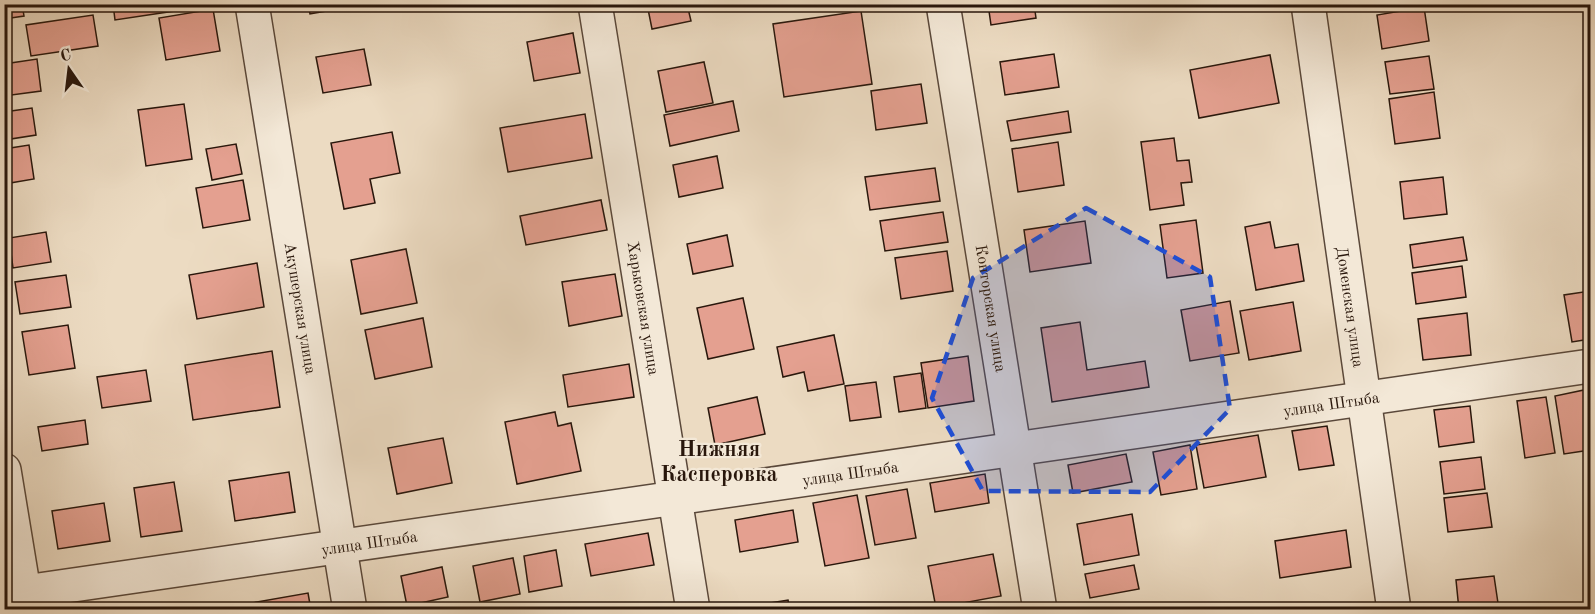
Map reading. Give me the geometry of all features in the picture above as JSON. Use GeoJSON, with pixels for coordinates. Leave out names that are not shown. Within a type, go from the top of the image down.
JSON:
{"type":"FeatureCollection","features":[{"type":"Feature","properties":{"kind":"street","name":"Акушерская улица"},"geometry":{"type":"LineString","coordinates":[[252,4],[350,609]]}},
{"type":"Feature","properties":{"kind":"street","name":"Харьковская улица"},"geometry":{"type":"LineString","coordinates":[[595,4],[693,609]]}},
{"type":"Feature","properties":{"kind":"street","name":"Конторская улица"},"geometry":{"type":"LineString","coordinates":[[943,4],[1040,609]]}},
{"type":"Feature","properties":{"kind":"street","name":"Доменская улица"},"geometry":{"type":"LineString","coordinates":[[1308,4],[1394,609]]}},
{"type":"Feature","properties":{"kind":"street","name":"улица Штыба"},"geometry":{"type":"LineString","coordinates":[[19,599],[339,547],[1590,366]]}},
{"type":"Feature","properties":{"kind":"street"},"geometry":{"type":"LineString","coordinates":[[4,470],[19,599]]}},
{"type":"Feature","properties":{"kind":"highlighted area"},"geometry":{"type":"Polygon","coordinates":[[[1086,208],[1210,277],[1230,409],[1150,492],[983,491],[932,398],[973,278],[1086,208]]]}},
{"type":"Feature","properties":{"kind":"building"},"geometry":{"type":"Polygon","coordinates":[[[4,4],[22,4],[24,16],[4,19],[4,4]]]}},
{"type":"Feature","properties":{"kind":"building"},"geometry":{"type":"Polygon","coordinates":[[[113,4],[181,4],[181,10],[115,20],[113,4]]]}},
{"type":"Feature","properties":{"kind":"building"},"geometry":{"type":"Polygon","coordinates":[[[308,4],[349,4],[349,7],[310,14],[308,4]]]}},
{"type":"Feature","properties":{"kind":"building"},"geometry":{"type":"Polygon","coordinates":[[[647,4],[687,4],[691,21],[652,29],[647,4]]]}},
{"type":"Feature","properties":{"kind":"building"},"geometry":{"type":"Polygon","coordinates":[[[988,4],[1034,4],[1036,18],[991,25],[988,4]]]}},
{"type":"Feature","properties":{"kind":"building"},"geometry":{"type":"Polygon","coordinates":[[[1424,7],[1429,41],[1382,49],[1377,15],[1424,7]]]}},
{"type":"Feature","properties":{"kind":"building"},"geometry":{"type":"Polygon","coordinates":[[[213,9],[220,51],[166,60],[159,18],[213,9]]]}},
{"type":"Feature","properties":{"kind":"building"},"geometry":{"type":"Polygon","coordinates":[[[861,11],[872,84],[784,97],[773,24],[861,11]]]}},
{"type":"Feature","properties":{"kind":"building"},"geometry":{"type":"Polygon","coordinates":[[[93,15],[98,46],[31,56],[26,25],[93,15]]]}},
{"type":"Feature","properties":{"kind":"building"},"geometry":{"type":"Polygon","coordinates":[[[573,33],[580,73],[534,81],[527,42],[573,33]]]}},
{"type":"Feature","properties":{"kind":"building"},"geometry":{"type":"Polygon","coordinates":[[[364,49],[371,85],[323,93],[316,57],[364,49]]]}},
{"type":"Feature","properties":{"kind":"building"},"geometry":{"type":"Polygon","coordinates":[[[1054,54],[1059,87],[1005,95],[1000,62],[1054,54]]]}},
{"type":"Feature","properties":{"kind":"building"},"geometry":{"type":"Polygon","coordinates":[[[1270,55],[1279,103],[1199,118],[1190,70],[1270,55]]]}},
{"type":"Feature","properties":{"kind":"building"},"geometry":{"type":"Polygon","coordinates":[[[1429,56],[1434,89],[1390,94],[1385,62],[1429,56]]]}},
{"type":"Feature","properties":{"kind":"building"},"geometry":{"type":"Polygon","coordinates":[[[37,59],[41,91],[4,96],[4,64],[37,59]]]}},
{"type":"Feature","properties":{"kind":"building"},"geometry":{"type":"Polygon","coordinates":[[[704,62],[713,103],[666,112],[658,71],[704,62]]]}},
{"type":"Feature","properties":{"kind":"building"},"geometry":{"type":"Polygon","coordinates":[[[921,84],[927,123],[876,130],[871,91],[921,84]]]}},
{"type":"Feature","properties":{"kind":"building"},"geometry":{"type":"Polygon","coordinates":[[[1434,92],[1440,138],[1395,144],[1389,99],[1434,92]]]}},
{"type":"Feature","properties":{"kind":"building"},"geometry":{"type":"Polygon","coordinates":[[[733,101],[739,131],[670,146],[664,115],[733,101]]]}},
{"type":"Feature","properties":{"kind":"building"},"geometry":{"type":"Polygon","coordinates":[[[184,104],[192,159],[146,166],[138,110],[184,104]]]}},
{"type":"Feature","properties":{"kind":"building"},"geometry":{"type":"Polygon","coordinates":[[[32,108],[36,135],[4,140],[4,112],[32,108]]]}},
{"type":"Feature","properties":{"kind":"building"},"geometry":{"type":"Polygon","coordinates":[[[1068,111],[1071,132],[1011,141],[1007,121],[1068,111]]]}},
{"type":"Feature","properties":{"kind":"building"},"geometry":{"type":"Polygon","coordinates":[[[585,114],[592,158],[508,172],[500,128],[585,114]]]}},
{"type":"Feature","properties":{"kind":"building"},"geometry":{"type":"Polygon","coordinates":[[[392,132],[400,173],[370,179],[375,203],[344,209],[331,143],[392,132]]]}},
{"type":"Feature","properties":{"kind":"building"},"geometry":{"type":"Polygon","coordinates":[[[1174,138],[1177,161],[1189,160],[1192,182],[1181,183],[1184,205],[1150,210],[1141,142],[1174,138]]]}},
{"type":"Feature","properties":{"kind":"building"},"geometry":{"type":"Polygon","coordinates":[[[1058,142],[1064,185],[1018,192],[1012,149],[1058,142]]]}},
{"type":"Feature","properties":{"kind":"building"},"geometry":{"type":"Polygon","coordinates":[[[236,144],[242,174],[212,180],[206,149],[236,144]]]}},
{"type":"Feature","properties":{"kind":"building"},"geometry":{"type":"Polygon","coordinates":[[[29,145],[34,179],[4,184],[4,149],[29,145]]]}},
{"type":"Feature","properties":{"kind":"building"},"geometry":{"type":"Polygon","coordinates":[[[717,156],[723,188],[679,197],[673,165],[717,156]]]}},
{"type":"Feature","properties":{"kind":"building"},"geometry":{"type":"Polygon","coordinates":[[[935,168],[940,201],[870,210],[865,177],[935,168]]]}},
{"type":"Feature","properties":{"kind":"building"},"geometry":{"type":"Polygon","coordinates":[[[1443,177],[1447,214],[1404,219],[1400,182],[1443,177]]]}},
{"type":"Feature","properties":{"kind":"building"},"geometry":{"type":"Polygon","coordinates":[[[243,180],[250,220],[203,228],[196,188],[243,180]]]}},
{"type":"Feature","properties":{"kind":"building"},"geometry":{"type":"Polygon","coordinates":[[[601,200],[607,230],[526,245],[520,216],[601,200]]]}},
{"type":"Feature","properties":{"kind":"building"},"geometry":{"type":"Polygon","coordinates":[[[943,212],[948,242],[885,251],[880,221],[943,212]]]}},
{"type":"Feature","properties":{"kind":"building"},"geometry":{"type":"Polygon","coordinates":[[[1196,220],[1203,273],[1167,278],[1160,225],[1196,220]]]}},
{"type":"Feature","properties":{"kind":"building"},"geometry":{"type":"Polygon","coordinates":[[[1085,221],[1091,263],[1030,272],[1024,230],[1085,221]]]}},
{"type":"Feature","properties":{"kind":"building"},"geometry":{"type":"Polygon","coordinates":[[[1270,222],[1275,248],[1298,244],[1304,281],[1256,290],[1245,227],[1270,222]]]}},
{"type":"Feature","properties":{"kind":"building"},"geometry":{"type":"Polygon","coordinates":[[[46,232],[51,262],[13,268],[9,238],[46,232]]]}},
{"type":"Feature","properties":{"kind":"building"},"geometry":{"type":"Polygon","coordinates":[[[727,235],[733,266],[693,274],[687,244],[727,235]]]}},
{"type":"Feature","properties":{"kind":"building"},"geometry":{"type":"Polygon","coordinates":[[[1463,237],[1467,260],[1413,268],[1410,245],[1463,237]]]}},
{"type":"Feature","properties":{"kind":"building"},"geometry":{"type":"Polygon","coordinates":[[[406,249],[417,303],[361,314],[351,260],[406,249]]]}},
{"type":"Feature","properties":{"kind":"building"},"geometry":{"type":"Polygon","coordinates":[[[947,251],[953,291],[901,299],[895,258],[947,251]]]}},
{"type":"Feature","properties":{"kind":"building"},"geometry":{"type":"Polygon","coordinates":[[[257,263],[264,307],[197,319],[189,275],[257,263]]]}},
{"type":"Feature","properties":{"kind":"building"},"geometry":{"type":"Polygon","coordinates":[[[1462,266],[1466,297],[1416,304],[1412,273],[1462,266]]]}},
{"type":"Feature","properties":{"kind":"building"},"geometry":{"type":"Polygon","coordinates":[[[615,274],[622,316],[569,326],[562,282],[615,274]]]}},
{"type":"Feature","properties":{"kind":"building"},"geometry":{"type":"Polygon","coordinates":[[[66,275],[71,307],[20,314],[15,282],[66,275]]]}},
{"type":"Feature","properties":{"kind":"building"},"geometry":{"type":"Polygon","coordinates":[[[1590,291],[1590,339],[1572,342],[1564,295],[1590,291]]]}},
{"type":"Feature","properties":{"kind":"building"},"geometry":{"type":"Polygon","coordinates":[[[743,298],[754,349],[708,359],[697,308],[743,298]]]}},
{"type":"Feature","properties":{"kind":"building"},"geometry":{"type":"Polygon","coordinates":[[[1230,301],[1239,353],[1190,361],[1181,310],[1230,301]]]}},
{"type":"Feature","properties":{"kind":"building"},"geometry":{"type":"Polygon","coordinates":[[[1293,302],[1301,351],[1249,360],[1240,311],[1293,302]]]}},
{"type":"Feature","properties":{"kind":"building"},"geometry":{"type":"Polygon","coordinates":[[[1467,313],[1471,355],[1423,360],[1418,319],[1467,313]]]}},
{"type":"Feature","properties":{"kind":"building"},"geometry":{"type":"Polygon","coordinates":[[[423,318],[432,367],[375,379],[365,330],[423,318]]]}},
{"type":"Feature","properties":{"kind":"building"},"geometry":{"type":"Polygon","coordinates":[[[1080,322],[1087,370],[1145,361],[1149,387],[1052,402],[1041,328],[1080,322]]]}},
{"type":"Feature","properties":{"kind":"building"},"geometry":{"type":"Polygon","coordinates":[[[68,325],[75,368],[29,375],[22,332],[68,325]]]}},
{"type":"Feature","properties":{"kind":"building"},"geometry":{"type":"Polygon","coordinates":[[[834,335],[844,384],[808,391],[804,372],[783,377],[777,347],[834,335]]]}},
{"type":"Feature","properties":{"kind":"building"},"geometry":{"type":"Polygon","coordinates":[[[272,351],[280,407],[193,420],[185,365],[272,351]]]}},
{"type":"Feature","properties":{"kind":"building"},"geometry":{"type":"Polygon","coordinates":[[[968,356],[974,401],[928,408],[921,363],[968,356]]]}},
{"type":"Feature","properties":{"kind":"building"},"geometry":{"type":"Polygon","coordinates":[[[629,364],[634,397],[568,407],[563,375],[629,364]]]}},
{"type":"Feature","properties":{"kind":"building"},"geometry":{"type":"Polygon","coordinates":[[[146,370],[151,401],[102,408],[97,377],[146,370]]]}},
{"type":"Feature","properties":{"kind":"building"},"geometry":{"type":"Polygon","coordinates":[[[921,373],[926,408],[899,412],[894,377],[921,373]]]}},
{"type":"Feature","properties":{"kind":"building"},"geometry":{"type":"Polygon","coordinates":[[[876,382],[881,417],[850,421],[845,386],[876,382]]]}},
{"type":"Feature","properties":{"kind":"building"},"geometry":{"type":"Polygon","coordinates":[[[1584,390],[1588,411],[1590,410],[1590,450],[1564,454],[1555,396],[1584,390]]]}},
{"type":"Feature","properties":{"kind":"building"},"geometry":{"type":"Polygon","coordinates":[[[757,397],[765,434],[715,445],[708,408],[757,397]]]}},
{"type":"Feature","properties":{"kind":"building"},"geometry":{"type":"Polygon","coordinates":[[[1546,397],[1555,453],[1525,458],[1517,401],[1546,397]]]}},
{"type":"Feature","properties":{"kind":"building"},"geometry":{"type":"Polygon","coordinates":[[[1470,406],[1474,442],[1439,447],[1434,410],[1470,406]]]}},
{"type":"Feature","properties":{"kind":"building"},"geometry":{"type":"Polygon","coordinates":[[[555,412],[558,426],[571,423],[581,471],[517,484],[505,422],[555,412]]]}},
{"type":"Feature","properties":{"kind":"building"},"geometry":{"type":"Polygon","coordinates":[[[85,420],[88,444],[42,451],[38,427],[85,420]]]}},
{"type":"Feature","properties":{"kind":"building"},"geometry":{"type":"Polygon","coordinates":[[[1327,426],[1334,465],[1299,470],[1292,431],[1327,426]]]}},
{"type":"Feature","properties":{"kind":"building"},"geometry":{"type":"Polygon","coordinates":[[[1258,435],[1266,477],[1204,488],[1196,445],[1258,435]]]}},
{"type":"Feature","properties":{"kind":"building"},"geometry":{"type":"Polygon","coordinates":[[[443,438],[452,483],[397,494],[388,448],[443,438]]]}},
{"type":"Feature","properties":{"kind":"building"},"geometry":{"type":"Polygon","coordinates":[[[1190,445],[1197,489],[1161,495],[1153,452],[1190,445]]]}},
{"type":"Feature","properties":{"kind":"building"},"geometry":{"type":"Polygon","coordinates":[[[1126,454],[1132,482],[1073,493],[1068,465],[1126,454]]]}},
{"type":"Feature","properties":{"kind":"building"},"geometry":{"type":"Polygon","coordinates":[[[1481,457],[1485,489],[1444,494],[1440,462],[1481,457]]]}},
{"type":"Feature","properties":{"kind":"building"},"geometry":{"type":"Polygon","coordinates":[[[289,472],[295,512],[235,521],[229,481],[289,472]]]}},
{"type":"Feature","properties":{"kind":"building"},"geometry":{"type":"Polygon","coordinates":[[[985,474],[989,503],[935,512],[930,483],[985,474]]]}},
{"type":"Feature","properties":{"kind":"building"},"geometry":{"type":"Polygon","coordinates":[[[174,482],[182,531],[141,537],[134,488],[174,482]]]}},
{"type":"Feature","properties":{"kind":"building"},"geometry":{"type":"Polygon","coordinates":[[[907,489],[916,538],[875,545],[866,496],[907,489]]]}},
{"type":"Feature","properties":{"kind":"building"},"geometry":{"type":"Polygon","coordinates":[[[1487,493],[1492,527],[1448,532],[1444,498],[1487,493]]]}},
{"type":"Feature","properties":{"kind":"building"},"geometry":{"type":"Polygon","coordinates":[[[857,495],[869,558],[825,566],[813,503],[857,495]]]}},
{"type":"Feature","properties":{"kind":"building"},"geometry":{"type":"Polygon","coordinates":[[[104,503],[110,541],[58,549],[52,511],[104,503]]]}},
{"type":"Feature","properties":{"kind":"building"},"geometry":{"type":"Polygon","coordinates":[[[793,510],[798,542],[740,552],[735,520],[793,510]]]}},
{"type":"Feature","properties":{"kind":"building"},"geometry":{"type":"Polygon","coordinates":[[[1132,514],[1139,555],[1084,565],[1077,524],[1132,514]]]}},
{"type":"Feature","properties":{"kind":"building"},"geometry":{"type":"Polygon","coordinates":[[[1346,530],[1351,567],[1280,578],[1275,541],[1346,530]]]}},
{"type":"Feature","properties":{"kind":"building"},"geometry":{"type":"Polygon","coordinates":[[[648,533],[654,565],[591,576],[585,544],[648,533]]]}},
{"type":"Feature","properties":{"kind":"building"},"geometry":{"type":"Polygon","coordinates":[[[556,550],[562,586],[529,592],[524,556],[556,550]]]}},
{"type":"Feature","properties":{"kind":"building"},"geometry":{"type":"Polygon","coordinates":[[[993,554],[1001,596],[936,608],[928,566],[993,554]]]}},
{"type":"Feature","properties":{"kind":"building"},"geometry":{"type":"Polygon","coordinates":[[[513,558],[520,594],[480,602],[473,566],[513,558]]]}},
{"type":"Feature","properties":{"kind":"building"},"geometry":{"type":"Polygon","coordinates":[[[1134,565],[1139,589],[1090,598],[1085,574],[1134,565]]]}},
{"type":"Feature","properties":{"kind":"building"},"geometry":{"type":"Polygon","coordinates":[[[442,567],[448,597],[407,606],[401,576],[442,567]]]}},
{"type":"Feature","properties":{"kind":"building"},"geometry":{"type":"Polygon","coordinates":[[[1494,576],[1499,610],[1459,610],[1456,580],[1494,576]]]}},
{"type":"Feature","properties":{"kind":"building"},"geometry":{"type":"Polygon","coordinates":[[[308,593],[311,610],[224,610],[223,608],[308,593]]]}},
{"type":"Feature","properties":{"kind":"building"},"geometry":{"type":"Polygon","coordinates":[[[788,600],[790,610],[752,610],[751,606],[788,600]]]}},
{"type":"Feature","properties":{"kind":"building"},"geometry":{"type":"Polygon","coordinates":[[[1153,604],[1154,610],[1119,610],[1153,604]]]}},
{"type":"Feature","properties":{"kind":"district","name":"Нижняя Касперовка"},"geometry":{"type":"Point","coordinates":[719,461]}}]}
